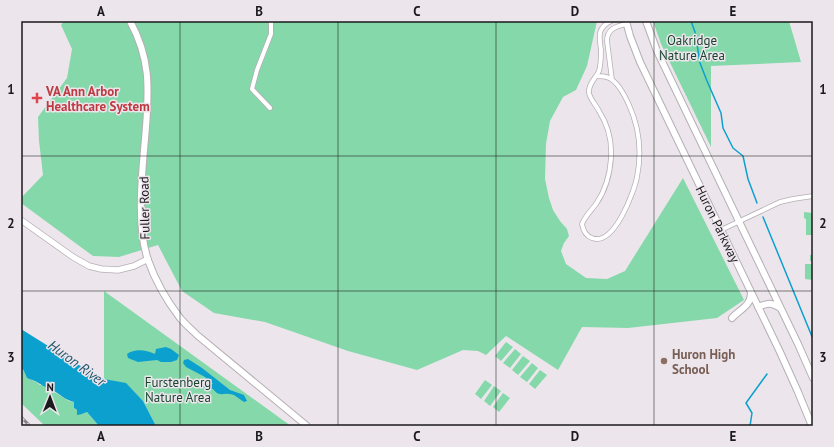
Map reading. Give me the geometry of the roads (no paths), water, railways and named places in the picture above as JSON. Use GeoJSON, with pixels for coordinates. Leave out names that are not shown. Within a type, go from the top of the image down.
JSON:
{"type":"FeatureCollection","features":[{"type":"Feature","properties":{"kind":"main road","name":"Fuller Road"},"geometry":{"type":"LineString","coordinates":[[130,21],[144,54],[147,71],[147,115],[141,201],[144,244],[148,259],[162,290],[181,319],[197,336],[308,426]]}},
{"type":"Feature","properties":{"kind":"main road","name":"Huron Parkway"},"geometry":{"type":"LineString","coordinates":[[646,21],[657,51],[813,378]]}},
{"type":"Feature","properties":{"kind":"main road","name":"Huron Parkway"},"geometry":{"type":"LineString","coordinates":[[626,22],[640,62],[780,352],[812,426]]}},
{"type":"Feature","properties":{"kind":"main road"},"geometry":{"type":"LineString","coordinates":[[732,318],[749,302],[751,291]]}},
{"type":"Feature","properties":{"kind":"main road"},"geometry":{"type":"LineString","coordinates":[[758,307],[769,303],[780,308]]}},
{"type":"Feature","properties":{"kind":"street"},"geometry":{"type":"LineString","coordinates":[[270,108],[252,89],[257,70],[271,34],[271,21]]}},
{"type":"Feature","properties":{"kind":"street"},"geometry":{"type":"LineString","coordinates":[[597,76],[606,77],[612,80],[628,102],[638,135],[639,164],[634,190],[623,215],[605,237],[596,240],[585,234],[582,224],[584,219],[597,203],[603,191],[609,173],[611,146],[607,129],[600,113],[591,99],[589,89],[597,76],[601,63],[600,33],[604,25],[610,21]]}},
{"type":"Feature","properties":{"kind":"street"},"geometry":{"type":"LineString","coordinates":[[612,80],[607,36],[612,28],[626,22]]}},
{"type":"Feature","properties":{"kind":"street"},"geometry":{"type":"LineString","coordinates":[[721,230],[772,205],[786,200],[813,196]]}},
{"type":"Feature","properties":{"kind":"street"},"geometry":{"type":"LineString","coordinates":[[21,220],[73,257],[89,266],[101,269],[118,270],[134,266],[148,259]]}},
{"type":"Feature","properties":{"kind":"water","name":"Huron River"},"geometry":{"type":"Polygon","coordinates":[[[21,329],[104,379],[126,383],[143,401],[156,426],[99,426],[87,412],[77,415],[77,410],[74,408],[74,402],[27,378],[23,369],[21,372],[21,329]]]}},
{"type":"Feature","properties":{"kind":"water"},"geometry":{"type":"Polygon","coordinates":[[[166,347],[179,355],[177,360],[171,362],[161,362],[157,360],[138,362],[128,358],[127,354],[133,351],[141,350],[155,354],[156,349],[166,347]]]}},
{"type":"Feature","properties":{"kind":"water"},"geometry":{"type":"Polygon","coordinates":[[[188,359],[230,390],[244,395],[247,401],[244,402],[231,394],[219,394],[213,389],[205,389],[203,386],[204,384],[213,384],[205,377],[186,367],[183,363],[184,360],[188,359]]]}},
{"type":"Feature","properties":{"kind":"waterway"},"geometry":{"type":"LineString","coordinates":[[691,21],[695,32],[700,63],[721,113],[723,128],[733,148],[743,156],[748,179],[757,203]]}},
{"type":"Feature","properties":{"kind":"waterway"},"geometry":{"type":"LineString","coordinates":[[763,217],[813,339]]}},
{"type":"Feature","properties":{"kind":"waterway"},"geometry":{"type":"LineString","coordinates":[[750,426],[752,413],[746,403],[767,374]]}},
{"type":"Feature","properties":{"kind":"railway"},"geometry":{"type":"LineString","coordinates":[[21,417],[30,426]]}},
{"type":"Feature","properties":{"kind":"place","name":"VA Ann Arbor Healthcare System"},"geometry":{"type":"Point","coordinates":[37,98]}},
{"type":"Feature","properties":{"kind":"place","name":"Huron High School"},"geometry":{"type":"Point","coordinates":[664,361]}},
{"type":"Feature","properties":{"kind":"park label","name":"Oakridge Nature Area"},"geometry":{"type":"Point","coordinates":[692,48]}},
{"type":"Feature","properties":{"kind":"park label","name":"Furstenberg Nature Area"},"geometry":{"type":"Point","coordinates":[178,390]}}]}
